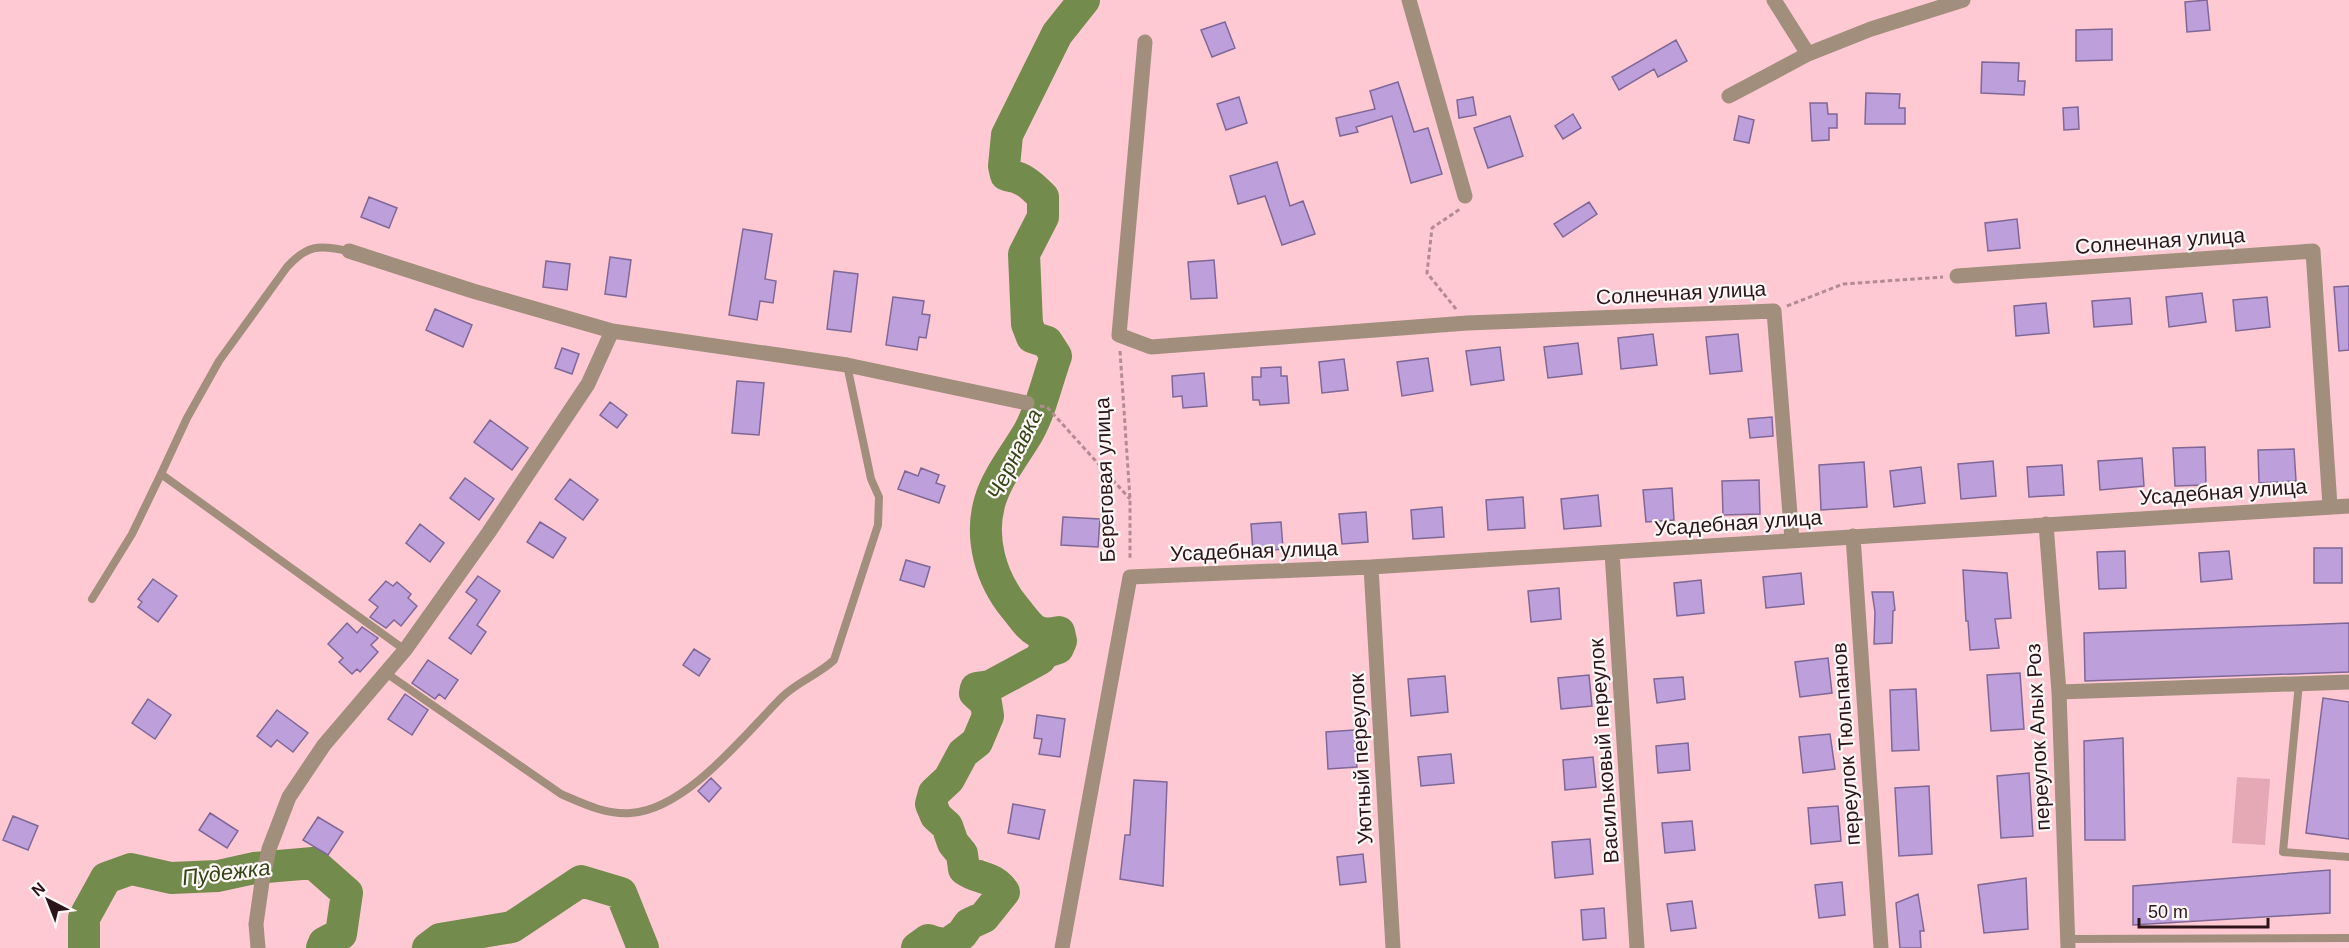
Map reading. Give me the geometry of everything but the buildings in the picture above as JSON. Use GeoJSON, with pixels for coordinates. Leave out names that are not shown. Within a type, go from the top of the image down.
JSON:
{"type":"FeatureCollection","features":[{"type":"Feature","properties":{"kind":"street"},"geometry":{"type":"LineString","coordinates":[[1409,0],[1465,196]]}},
{"type":"Feature","properties":{"kind":"street"},"geometry":{"type":"LineString","coordinates":[[1774,0],[1808,54]]}},
{"type":"Feature","properties":{"kind":"street"},"geometry":{"type":"LineString","coordinates":[[1729,96],[1808,54],[1871,29],[1963,0]]}},
{"type":"Feature","properties":{"kind":"street"},"geometry":{"type":"LineString","coordinates":[[1119,335],[1145,42]]}},
{"type":"Feature","properties":{"kind":"street"},"geometry":{"type":"LineString","coordinates":[[349,251],[473,291],[612,331],[847,365],[1027,403]]}},
{"type":"Feature","properties":{"kind":"street","name":"Солнечная улица"},"geometry":{"type":"LineString","coordinates":[[1957,276],[2313,251],[2330,506]]}},
{"type":"Feature","properties":{"kind":"street"},"geometry":{"type":"LineString","coordinates":[[1774,311],[1792,540]]}},
{"type":"Feature","properties":{"kind":"street","name":"Солнечная улица"},"geometry":{"type":"LineString","coordinates":[[1119,335],[1151,347],[1467,323],[1774,311]]}},
{"type":"Feature","properties":{"kind":"street"},"geometry":{"type":"LineString","coordinates":[[258,948],[256,924],[262,882],[269,849],[289,797],[324,745],[405,650],[558,431],[588,384],[612,331]]}},
{"type":"Feature","properties":{"kind":"street","name":"Усадебная улица"},"geometry":{"type":"LineString","coordinates":[[1130,577],[1371,567],[2349,506]]}},
{"type":"Feature","properties":{"kind":"street","name":"переулок Алых Роз"},"geometry":{"type":"LineString","coordinates":[[2046,524],[2059,692],[2068,944]]}},
{"type":"Feature","properties":{"kind":"street","name":"переулок Тюльпанов"},"geometry":{"type":"LineString","coordinates":[[1853,537],[1881,948]]}},
{"type":"Feature","properties":{"kind":"street","name":"Васильковый переулок"},"geometry":{"type":"LineString","coordinates":[[1612,552],[1637,948]]}},
{"type":"Feature","properties":{"kind":"street","name":"Уютный переулок"},"geometry":{"type":"LineString","coordinates":[[1371,567],[1393,948]]}},
{"type":"Feature","properties":{"kind":"street","name":"Береговая улица"},"geometry":{"type":"LineString","coordinates":[[1062,948],[1130,577]]}},
{"type":"Feature","properties":{"kind":"street"},"geometry":{"type":"LineString","coordinates":[[2059,692],[2349,682]]}},
{"type":"Feature","properties":{"kind":"lane"},"geometry":{"type":"LineString","coordinates":[[92,599],[132,534],[187,418],[219,361],[287,267],[300,253],[311,248],[320,246],[349,251]]}},
{"type":"Feature","properties":{"kind":"lane"},"geometry":{"type":"LineString","coordinates":[[386,674],[561,794],[593,808],[632,813],[655,808],[678,796],[700,780],[785,694],[802,681],[821,672],[834,660],[878,525],[879,497],[871,479],[847,365]]}},
{"type":"Feature","properties":{"kind":"lane"},"geometry":{"type":"LineString","coordinates":[[161,474],[405,650]]}},
{"type":"Feature","properties":{"kind":"lane"},"geometry":{"type":"LineString","coordinates":[[2299,683],[2283,852],[2349,857]]}},
{"type":"Feature","properties":{"kind":"lane"},"geometry":{"type":"LineString","coordinates":[[2068,944],[2349,938]]}},
{"type":"Feature","properties":{"kind":"path"},"geometry":{"type":"LineString","coordinates":[[1465,196],[1466,205],[1432,228],[1427,273],[1467,323]]}},
{"type":"Feature","properties":{"kind":"path","name":"Солнечная улица"},"geometry":{"type":"LineString","coordinates":[[1774,311],[1843,284],[1957,276]]}},
{"type":"Feature","properties":{"kind":"path","name":"Береговая улица"},"geometry":{"type":"LineString","coordinates":[[1119,335],[1131,499],[1130,577]]}},
{"type":"Feature","properties":{"kind":"path"},"geometry":{"type":"LineString","coordinates":[[1047,407],[1131,499]]}},
{"type":"Feature","properties":{"kind":"shaded area"},"geometry":{"type":"Polygon","coordinates":[[[1031,81],[1040,92],[1032,101],[1022,102],[1015,97],[1017,88],[1022,82],[1031,81]]]}},
{"type":"Feature","properties":{"kind":"shaded area"},"geometry":{"type":"Polygon","coordinates":[[[1042,220],[1049,226],[1048,240],[1040,246],[1026,249],[1023,236],[1027,224],[1039,224],[1042,220]]]}},
{"type":"Feature","properties":{"kind":"shaded area"},"geometry":{"type":"Polygon","coordinates":[[[2237,777],[2270,779],[2265,845],[2232,843],[2237,777]]]}},
{"type":"Feature","properties":{"kind":"waterway","name":"Чернавка"},"geometry":{"type":"LineString","coordinates":[[917,948],[928,940],[940,944],[949,943],[962,934],[969,924],[984,917],[1004,892],[990,880],[964,869],[962,854],[953,843],[947,826],[936,816],[931,804],[934,793],[949,779],[963,753],[977,742],[988,716],[986,703],[975,693],[976,688],[990,686],[1040,659],[1043,653],[1058,648],[1061,641],[1059,632],[1044,633],[1033,629],[1007,597],[999,584],[989,558],[986,529],[993,492],[1033,424],[1056,356],[1047,342],[1032,337],[1027,324],[1024,254],[1043,217],[1043,197],[1026,182],[1006,175],[1004,166],[1007,135],[1057,34],[1084,0]]}},
{"type":"Feature","properties":{"kind":"waterway","name":"Пудежка"},"geometry":{"type":"LineString","coordinates":[[84,948],[84,918],[106,878],[131,869],[171,878],[218,876],[254,868],[313,863],[347,893],[341,934],[324,943],[322,948]]}},
{"type":"Feature","properties":{"kind":"waterway","name":"Пудежка"},"geometry":{"type":"LineString","coordinates":[[428,948],[440,939],[512,927],[581,881],[621,893],[643,948]]}}]}
